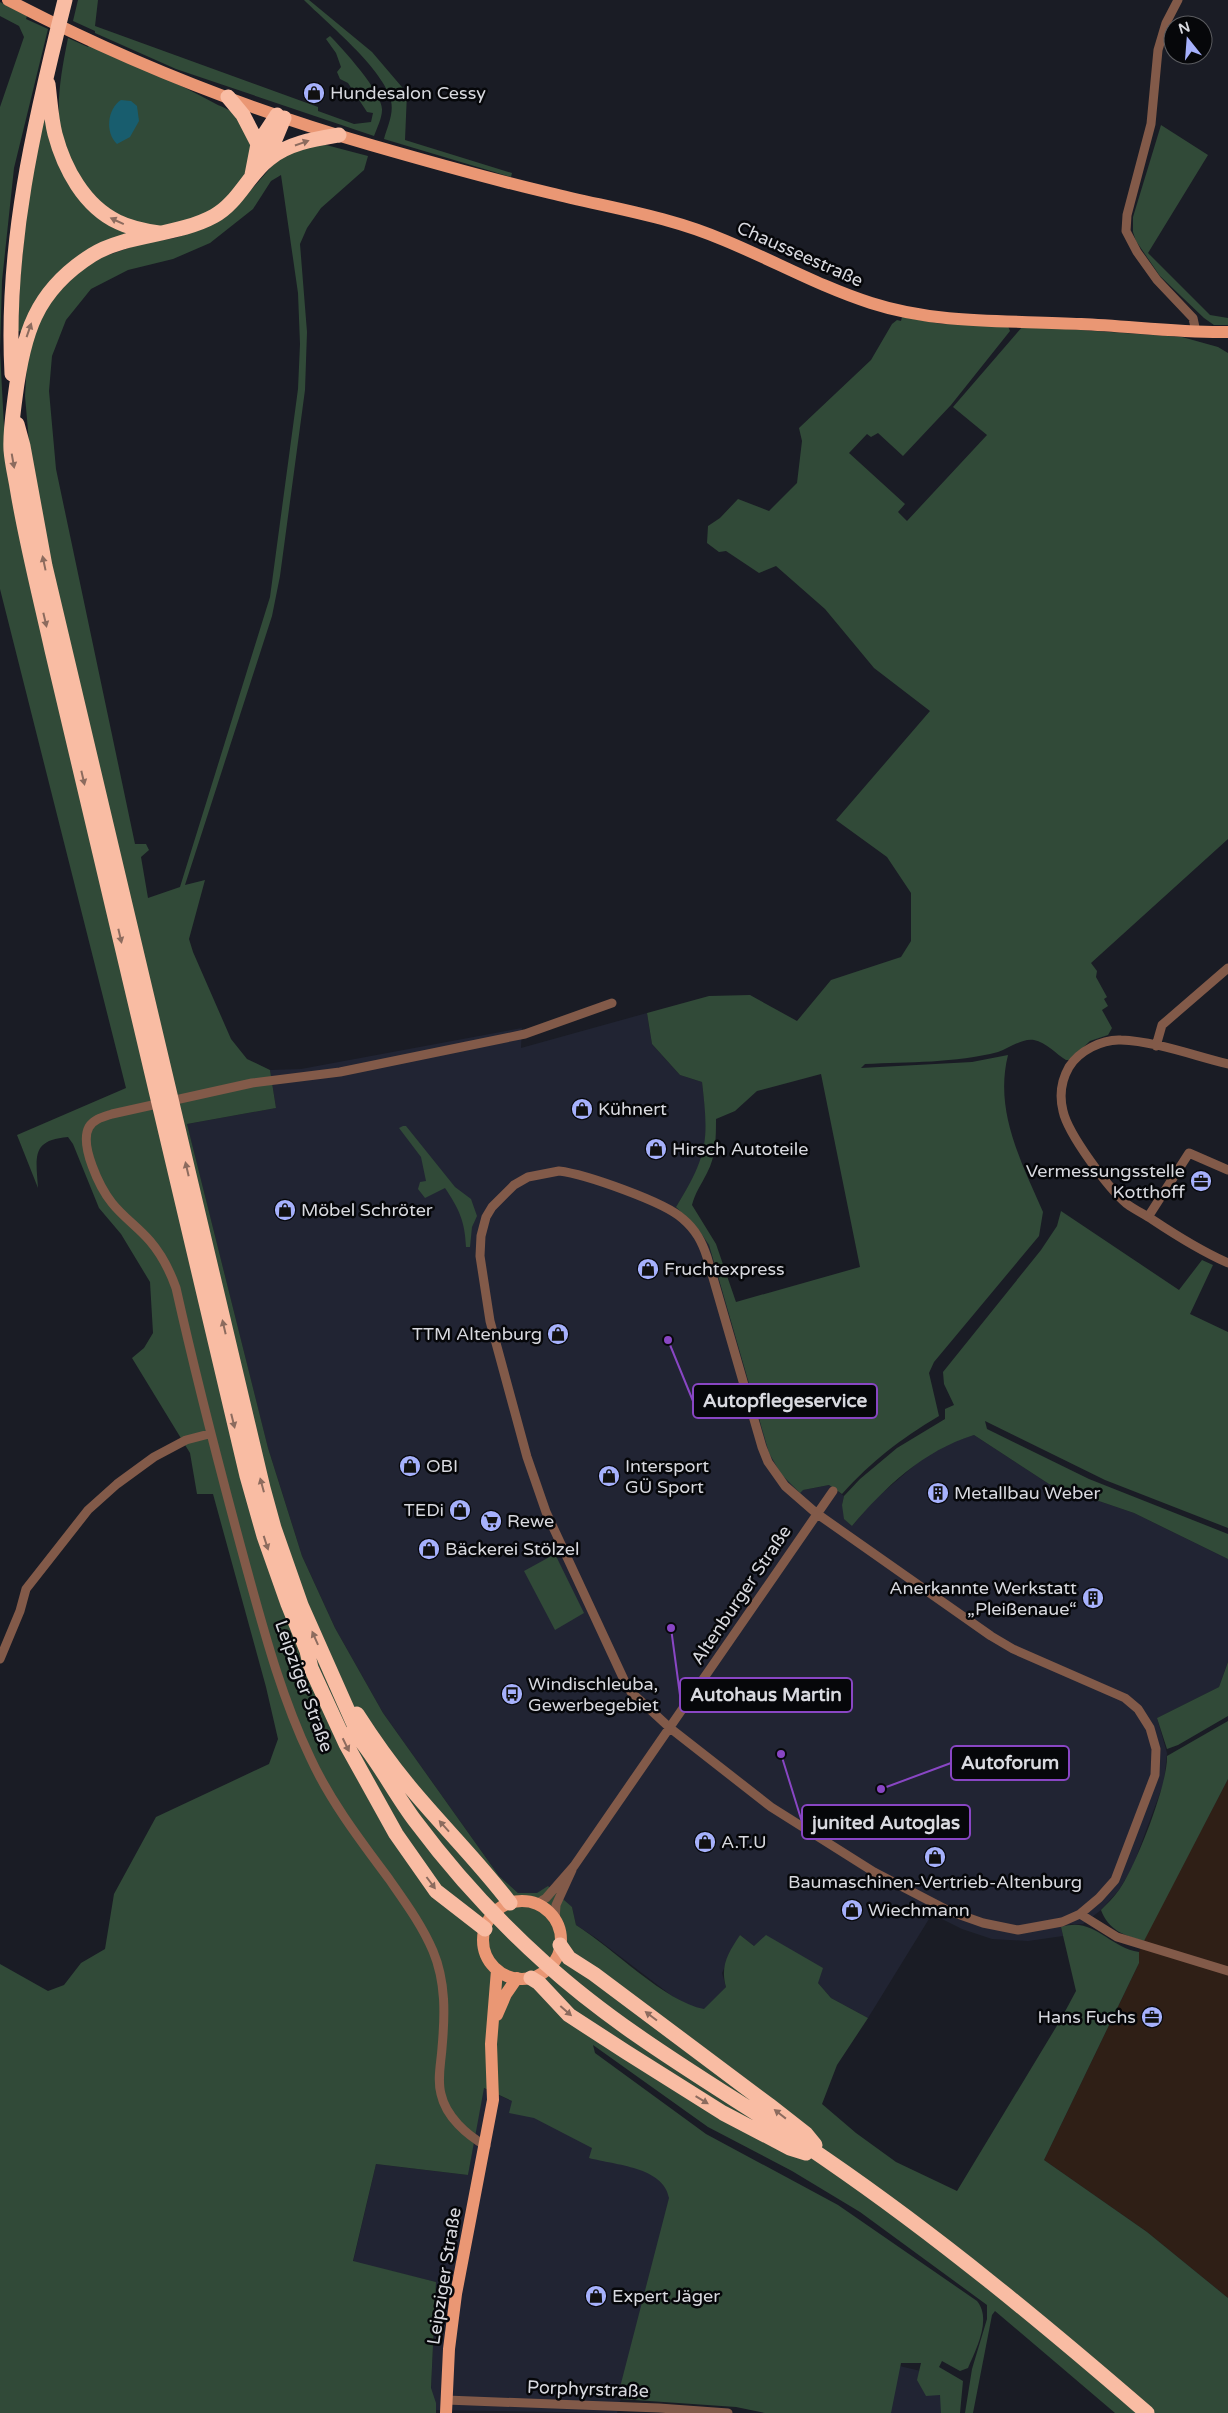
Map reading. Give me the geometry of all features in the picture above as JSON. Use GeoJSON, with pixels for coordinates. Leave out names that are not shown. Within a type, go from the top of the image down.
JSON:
{"type":"FeatureCollection","features":[{"type":"Feature","properties":{"kind":"highway"},"geometry":{"type":"LineString","coordinates":[[65,0],[29,150],[18,218],[13,274],[11,369],[14,412],[23,446],[34,517],[57,619],[262,1488],[301,1605],[344,1698],[360,1738]]}},
{"type":"Feature","properties":{"kind":"highway"},"geometry":{"type":"LineString","coordinates":[[47,72],[55,133],[72,179],[90,201],[106,216],[119,223],[164,234]]}},
{"type":"Feature","properties":{"kind":"highway"},"geometry":{"type":"LineString","coordinates":[[228,98],[243,115],[258,144]]}},
{"type":"Feature","properties":{"kind":"highway"},"geometry":{"type":"LineString","coordinates":[[251,179],[258,144],[281,116]]}},
{"type":"Feature","properties":{"kind":"highway"},"geometry":{"type":"LineString","coordinates":[[267,160],[281,116]]}},
{"type":"Feature","properties":{"kind":"highway"},"geometry":{"type":"LineString","coordinates":[[339,135],[306,141],[279,152],[267,160],[230,204],[215,216],[176,232],[111,246],[94,254],[64,275],[35,312],[27,331],[18,372],[11,450],[29,548],[228,1396],[264,1536],[279,1580],[308,1652],[349,1726],[360,1738],[416,1822],[476,1895],[522,1942],[573,1987],[644,2040],[827,2160],[978,2271],[1147,2413]]}},
{"type":"Feature","properties":{"kind":"highway"},"geometry":{"type":"LineString","coordinates":[[308,1652],[312,1668],[346,1744],[396,1834],[436,1891],[485,1929]]}},
{"type":"Feature","properties":{"kind":"highway"},"geometry":{"type":"LineString","coordinates":[[344,1698],[355,1710],[377,1744],[410,1787],[488,1874],[510,1903]]}},
{"type":"Feature","properties":{"kind":"highway"},"geometry":{"type":"LineString","coordinates":[[560,1945],[569,1958],[657,2020],[806,2134],[827,2160]]}},
{"type":"Feature","properties":{"kind":"highway"},"geometry":{"type":"LineString","coordinates":[[524,1978],[540,1983],[569,2015],[704,2101],[790,2148],[827,2160]]}},
{"type":"Feature","properties":{"kind":"main road","name":"Chausseestraße"},"geometry":{"type":"LineString","coordinates":[[8,0],[89,39],[228,98],[368,144],[523,186],[697,229],[849,295],[900,312],[952,319],[1085,324],[1196,332],[1228,332]]}},
{"type":"Feature","properties":{"kind":"main road"},"geometry":{"type":"LineString","coordinates":[[523,1901],[536,1904],[547,1910],[555,1920],[560,1932],[560,1945],[554,1962],[548,1969],[524,1978],[497,1970],[486,1955],[484,1947],[485,1929],[492,1916],[510,1903],[523,1901]]}},
{"type":"Feature","properties":{"kind":"main road","name":"Leipziger Straße"},"geometry":{"type":"LineString","coordinates":[[446,2407],[454,2304],[486,2146],[493,2100],[493,2026],[497,1970]]}},
{"type":"Feature","properties":{"kind":"main road","name":"Leipziger Straße"},"geometry":{"type":"LineString","coordinates":[[493,2026],[506,1994],[524,1978]]}},
{"type":"Feature","properties":{"kind":"street"},"geometry":{"type":"LineString","coordinates":[[1178,0],[1166,23],[1158,50],[1151,124],[1128,215],[1126,231],[1137,252],[1157,280],[1192,318],[1196,332]]}},
{"type":"Feature","properties":{"kind":"street"},"geometry":{"type":"LineString","coordinates":[[1156,1046],[1162,1025],[1228,968]]}},
{"type":"Feature","properties":{"kind":"street","name":"Leipziger Straße"},"geometry":{"type":"LineString","coordinates":[[486,2146],[468,2136],[446,2107],[441,2096],[439,2076],[444,2008],[443,1986],[434,1952],[409,1908],[339,1810],[310,1758],[291,1712],[270,1651],[210,1434],[176,1288],[169,1269],[150,1241],[111,1202],[95,1172],[86,1145],[88,1129],[93,1122],[112,1114],[252,1083],[340,1072],[525,1034],[612,1003]]}},
{"type":"Feature","properties":{"kind":"street"},"geometry":{"type":"LineString","coordinates":[[1228,1064],[1156,1046],[1121,1040],[1104,1042],[1091,1047],[1070,1066],[1062,1081],[1061,1096],[1063,1112],[1069,1127],[1110,1189],[1128,1205],[1198,1249],[1228,1263]]}},
{"type":"Feature","properties":{"kind":"street"},"geometry":{"type":"LineString","coordinates":[[1148,1216],[1184,1157],[1190,1153],[1228,1170]]}},
{"type":"Feature","properties":{"kind":"street"},"geometry":{"type":"LineString","coordinates":[[559,1171],[577,1173],[668,1209],[693,1228],[707,1257],[768,1462],[785,1486],[816,1513],[1012,1649],[1125,1698],[1138,1709],[1150,1728],[1156,1749],[1155,1776],[1115,1880],[1099,1898],[1080,1914],[1062,1922],[1018,1930],[949,1911],[874,1872],[771,1807],[670,1728],[631,1692],[546,1512],[527,1457],[494,1340],[484,1294],[480,1256],[481,1236],[486,1217],[505,1192],[528,1177],[539,1174],[559,1171]]}},
{"type":"Feature","properties":{"kind":"street"},"geometry":{"type":"LineString","coordinates":[[0,1659],[20,1611],[26,1589],[88,1510],[117,1484],[154,1457],[186,1440],[210,1434]]}},
{"type":"Feature","properties":{"kind":"street","name":"Altenburger Straße"},"geometry":{"type":"LineString","coordinates":[[536,1904],[546,1898],[574,1866],[833,1491]]}},
{"type":"Feature","properties":{"kind":"street","name":"Altenburger Straße"},"geometry":{"type":"LineString","coordinates":[[555,1920],[556,1905],[574,1866]]}},
{"type":"Feature","properties":{"kind":"street"},"geometry":{"type":"LineString","coordinates":[[1080,1914],[1118,1937],[1228,1971]]}},
{"type":"Feature","properties":{"kind":"street","name":"Porphyrstraße"},"geometry":{"type":"LineString","coordinates":[[446,2407],[659,2410],[728,2413]]}},
{"type":"Feature","properties":{"kind":"shaded area"},"geometry":{"type":"Polygon","coordinates":[[[647,1013],[652,1044],[680,1075],[702,1082],[707,1123],[703,1159],[676,1207],[698,1229],[709,1245],[760,1423],[803,1490],[829,1485],[844,1496],[842,1505],[852,1526],[873,1501],[923,1458],[952,1442],[974,1435],[1049,1484],[1134,1513],[1228,1559],[1228,1662],[1219,1687],[1157,1718],[1167,1753],[1164,1782],[1133,1866],[1119,1890],[1101,1910],[1083,1924],[1071,1924],[1061,1927],[1063,1936],[1028,1941],[992,1939],[962,1929],[932,1914],[868,2018],[831,1998],[818,1983],[754,1946],[740,1935],[722,1973],[726,1987],[704,2010],[692,2007],[672,1996],[576,1925],[572,1907],[537,1893],[518,1893],[499,1876],[383,1713],[335,1628],[302,1556],[268,1448],[187,1124],[276,1108],[270,1070],[301,1069],[522,1028],[521,1048],[647,1013]]]}},
{"type":"Feature","properties":{"kind":"shaded area"},"geometry":{"type":"Polygon","coordinates":[[[1228,1779],[1228,2298],[1147,2232],[1044,2160],[1139,1963],[1139,1952],[1149,1929],[1228,1779]]]}},
{"type":"Feature","properties":{"kind":"shaded area"},"geometry":{"type":"Polygon","coordinates":[[[483,2088],[680,2177],[617,2413],[430,2410],[436,2282],[353,2262],[376,2164],[468,2175],[483,2088]]]}},
{"type":"Feature","properties":{"kind":"shaded area"},"geometry":{"type":"Polygon","coordinates":[[[895,2365],[938,2375],[956,2413],[887,2413],[895,2365]]]}},
{"type":"Feature","properties":{"kind":"green space"},"geometry":{"type":"Polygon","coordinates":[[[78,0],[98,0],[95,26],[318,107],[318,111],[354,124],[371,122],[373,113],[367,112],[348,83],[340,79],[337,72],[341,67],[336,53],[326,39],[330,36],[361,71],[381,102],[381,116],[374,136],[176,69],[95,33],[95,31],[73,21],[78,0]]]}},
{"type":"Feature","properties":{"kind":"green space"},"geometry":{"type":"Polygon","coordinates":[[[304,0],[309,0],[372,52],[407,93],[405,140],[512,173],[511,177],[384,139],[392,111],[391,101],[386,88],[378,75],[353,47],[304,0]]]}},
{"type":"Feature","properties":{"kind":"green space"},"geometry":{"type":"Polygon","coordinates":[[[0,2],[27,16],[26,19],[48,29],[14,168],[2,281],[0,351],[0,107],[24,37],[19,26],[0,16],[0,2]]]}},
{"type":"Feature","properties":{"kind":"green space"},"geometry":{"type":"Polygon","coordinates":[[[68,38],[88,47],[89,45],[153,73],[232,112],[246,132],[253,150],[246,174],[238,187],[214,208],[200,216],[185,222],[155,227],[133,223],[119,216],[101,202],[84,184],[72,165],[64,146],[59,106],[60,84],[68,38]]]}},
{"type":"Feature","properties":{"kind":"green space"},"geometry":{"type":"Polygon","coordinates":[[[44,117],[65,174],[131,231],[91,251],[23,332],[18,331],[20,281],[28,195],[44,117]]]}},
{"type":"Feature","properties":{"kind":"green space"},"geometry":{"type":"Polygon","coordinates":[[[1161,125],[1208,155],[1148,253],[1210,315],[1228,318],[1228,325],[1214,325],[1204,318],[1160,276],[1136,241],[1133,232],[1133,217],[1161,125]]]}},
{"type":"Feature","properties":{"kind":"green space"},"geometry":{"type":"Polygon","coordinates":[[[310,145],[326,145],[368,156],[364,170],[321,208],[307,228],[300,244],[307,332],[305,390],[280,576],[272,616],[185,885],[205,880],[189,939],[231,1039],[247,1059],[270,1070],[276,1108],[187,1124],[268,1448],[302,1556],[335,1628],[383,1713],[499,1876],[518,1893],[537,1893],[548,1886],[572,1907],[576,1925],[656,1985],[689,2004],[704,2009],[726,1987],[724,1973],[726,1960],[740,1935],[754,1946],[766,1935],[823,1968],[818,1983],[831,1998],[868,2018],[837,2065],[822,2104],[856,2133],[896,2162],[957,2191],[1076,1991],[1061,1927],[1083,1926],[1128,1949],[1139,1952],[1139,1963],[1044,2160],[1147,2232],[1228,2298],[1228,2413],[1115,2413],[995,2311],[992,2315],[973,2413],[965,2413],[972,2369],[987,2319],[987,2305],[860,2212],[792,2171],[708,2127],[593,2045],[595,2053],[706,2134],[838,2205],[977,2301],[983,2316],[983,2325],[968,2368],[960,2371],[942,2361],[939,2367],[963,2381],[960,2413],[941,2413],[940,2395],[926,2396],[917,2380],[921,2363],[901,2363],[891,2413],[765,2413],[736,2407],[620,2399],[618,2395],[669,2198],[665,2188],[658,2180],[637,2169],[589,2158],[592,2148],[534,2118],[509,2113],[512,2101],[484,2088],[468,2175],[376,2164],[353,2261],[436,2282],[431,2388],[436,2403],[436,2413],[0,2413],[0,1964],[48,1991],[64,1985],[81,1963],[105,1949],[114,1894],[156,1817],[269,1764],[278,1739],[266,1687],[213,1494],[197,1494],[190,1453],[132,1358],[144,1348],[153,1333],[150,1282],[121,1234],[99,1208],[73,1144],[68,1137],[47,1142],[38,1152],[38,1188],[17,1135],[126,1088],[0,589],[0,351],[4,427],[49,551],[29,442],[25,396],[28,344],[46,304],[91,261],[140,244],[175,238],[199,230],[238,205],[279,158],[310,145]],[[281,175],[271,181],[253,209],[210,243],[173,259],[128,270],[91,289],[66,320],[52,356],[49,391],[56,469],[135,844],[146,844],[149,850],[141,857],[148,898],[180,887],[270,597],[298,389],[300,344],[298,293],[281,175]]]}},
{"type":"Feature","properties":{"kind":"green space"},"geometry":{"type":"Polygon","coordinates":[[[902,317],[942,324],[1004,325],[1008,326],[1010,331],[951,405],[903,456],[878,433],[871,437],[867,434],[849,453],[905,504],[898,512],[907,521],[987,435],[953,407],[1023,326],[1182,337],[1218,347],[1228,353],[1228,839],[1091,963],[1097,971],[1096,977],[1107,997],[1104,999],[1108,1006],[1102,1010],[1112,1028],[1108,1035],[1090,1041],[1070,1060],[1066,1060],[1043,1043],[1030,1040],[982,1056],[932,1061],[865,1064],[861,1068],[972,1062],[1008,1055],[1004,1096],[1007,1116],[1026,1174],[1043,1212],[1039,1236],[934,1362],[929,1373],[939,1416],[887,1451],[842,1494],[829,1485],[803,1490],[800,1493],[781,1474],[769,1453],[709,1245],[698,1229],[676,1207],[695,1174],[704,1147],[705,1119],[702,1082],[680,1075],[652,1044],[647,1013],[709,996],[750,995],[797,1021],[831,980],[901,957],[911,941],[911,893],[887,857],[836,820],[930,711],[874,668],[825,609],[776,566],[759,573],[726,551],[719,552],[707,543],[708,526],[720,518],[738,499],[769,511],[797,483],[802,441],[799,428],[871,360],[892,324],[897,320],[901,321],[902,317]],[[821,1074],[757,1091],[735,1111],[716,1119],[714,1154],[692,1205],[716,1244],[736,1302],[860,1267],[821,1074]]]}},
{"type":"Feature","properties":{"kind":"green space"},"geometry":{"type":"Polygon","coordinates":[[[406,1126],[455,1187],[471,1199],[477,1216],[472,1227],[470,1247],[466,1247],[460,1216],[445,1188],[425,1198],[418,1189],[420,1182],[426,1181],[421,1157],[399,1128],[406,1126]]]}},
{"type":"Feature","properties":{"kind":"green space"},"geometry":{"type":"Polygon","coordinates":[[[1061,1211],[1179,1290],[1202,1260],[1213,1265],[1190,1314],[1228,1332],[1228,1528],[1105,1480],[985,1421],[987,1429],[1089,1479],[1228,1534],[1228,1559],[1134,1513],[1049,1484],[974,1435],[938,1450],[907,1471],[878,1497],[852,1526],[844,1519],[842,1505],[844,1496],[860,1479],[897,1448],[945,1419],[945,1409],[954,1405],[944,1384],[943,1372],[1041,1250],[1057,1226],[1061,1211]]]}},
{"type":"Feature","properties":{"kind":"green space"},"geometry":{"type":"Polygon","coordinates":[[[555,1554],[584,1613],[555,1630],[524,1571],[555,1554]]]}},
{"type":"Feature","properties":{"kind":"green space"},"geometry":{"type":"Polygon","coordinates":[[[1228,1662],[1228,1716],[1178,1745],[1167,1749],[1157,1718],[1219,1687],[1228,1662]]]}},
{"type":"Feature","properties":{"kind":"green space"},"geometry":{"type":"Polygon","coordinates":[[[1228,1721],[1228,1779],[1144,1941],[1130,1937],[1108,1923],[1101,1910],[1119,1890],[1134,1863],[1157,1804],[1166,1769],[1167,1756],[1228,1721]]]}},
{"type":"Feature","properties":{"kind":"water"},"geometry":{"type":"Polygon","coordinates":[[[121,100],[131,101],[137,106],[139,121],[130,137],[117,144],[111,134],[109,121],[113,109],[121,100]]]}},
{"type":"Feature","properties":{"kind":"place","name":"Hundesalon Cessy"},"geometry":{"type":"Point","coordinates":[314,93]}},
{"type":"Feature","properties":{"kind":"place","name":"Kühnert"},"geometry":{"type":"Point","coordinates":[582,1109]}},
{"type":"Feature","properties":{"kind":"place","name":"Hirsch Autoteile"},"geometry":{"type":"Point","coordinates":[656,1149]}},
{"type":"Feature","properties":{"kind":"place","name":"Vermessungsstelle Kotthoff"},"geometry":{"type":"Point","coordinates":[1201,1181]}},
{"type":"Feature","properties":{"kind":"place","name":"Möbel Schröter"},"geometry":{"type":"Point","coordinates":[285,1210]}},
{"type":"Feature","properties":{"kind":"place","name":"Fruchtexpress"},"geometry":{"type":"Point","coordinates":[648,1269]}},
{"type":"Feature","properties":{"kind":"place","name":"TTM Altenburg"},"geometry":{"type":"Point","coordinates":[558,1334]}},
{"type":"Feature","properties":{"kind":"place","name":"Autopflegeservice"},"geometry":{"type":"Point","coordinates":[668,1340]}},
{"type":"Feature","properties":{"kind":"place","name":"OBI"},"geometry":{"type":"Point","coordinates":[410,1466]}},
{"type":"Feature","properties":{"kind":"place","name":"Intersport GÜ Sport"},"geometry":{"type":"Point","coordinates":[609,1476]}},
{"type":"Feature","properties":{"kind":"place","name":"Metallbau Weber"},"geometry":{"type":"Point","coordinates":[938,1493]}},
{"type":"Feature","properties":{"kind":"place","name":"TEDi"},"geometry":{"type":"Point","coordinates":[460,1510]}},
{"type":"Feature","properties":{"kind":"place","name":"Rewe"},"geometry":{"type":"Point","coordinates":[491,1521]}},
{"type":"Feature","properties":{"kind":"place","name":"Bäckerei Stölzel"},"geometry":{"type":"Point","coordinates":[429,1549]}},
{"type":"Feature","properties":{"kind":"place","name":"Anerkannte Werkstatt „Pleißenaue“"},"geometry":{"type":"Point","coordinates":[1093,1598]}},
{"type":"Feature","properties":{"kind":"place","name":"Autohaus Martin"},"geometry":{"type":"Point","coordinates":[671,1628]}},
{"type":"Feature","properties":{"kind":"place","name":"Windischleuba, Gewerbegebiet"},"geometry":{"type":"Point","coordinates":[512,1694]}},
{"type":"Feature","properties":{"kind":"place","name":"junited Autoglas"},"geometry":{"type":"Point","coordinates":[781,1754]}},
{"type":"Feature","properties":{"kind":"place","name":"Autoforum"},"geometry":{"type":"Point","coordinates":[881,1789]}},
{"type":"Feature","properties":{"kind":"place","name":"A.T.U"},"geometry":{"type":"Point","coordinates":[705,1842]}},
{"type":"Feature","properties":{"kind":"place","name":"Baumaschinen-Vertrieb-Altenburg"},"geometry":{"type":"Point","coordinates":[935,1857]}},
{"type":"Feature","properties":{"kind":"place","name":"Wiechmann"},"geometry":{"type":"Point","coordinates":[852,1910]}},
{"type":"Feature","properties":{"kind":"place","name":"Hans Fuchs"},"geometry":{"type":"Point","coordinates":[1152,2017]}},
{"type":"Feature","properties":{"kind":"place","name":"Expert Jäger"},"geometry":{"type":"Point","coordinates":[596,2296]}}]}
